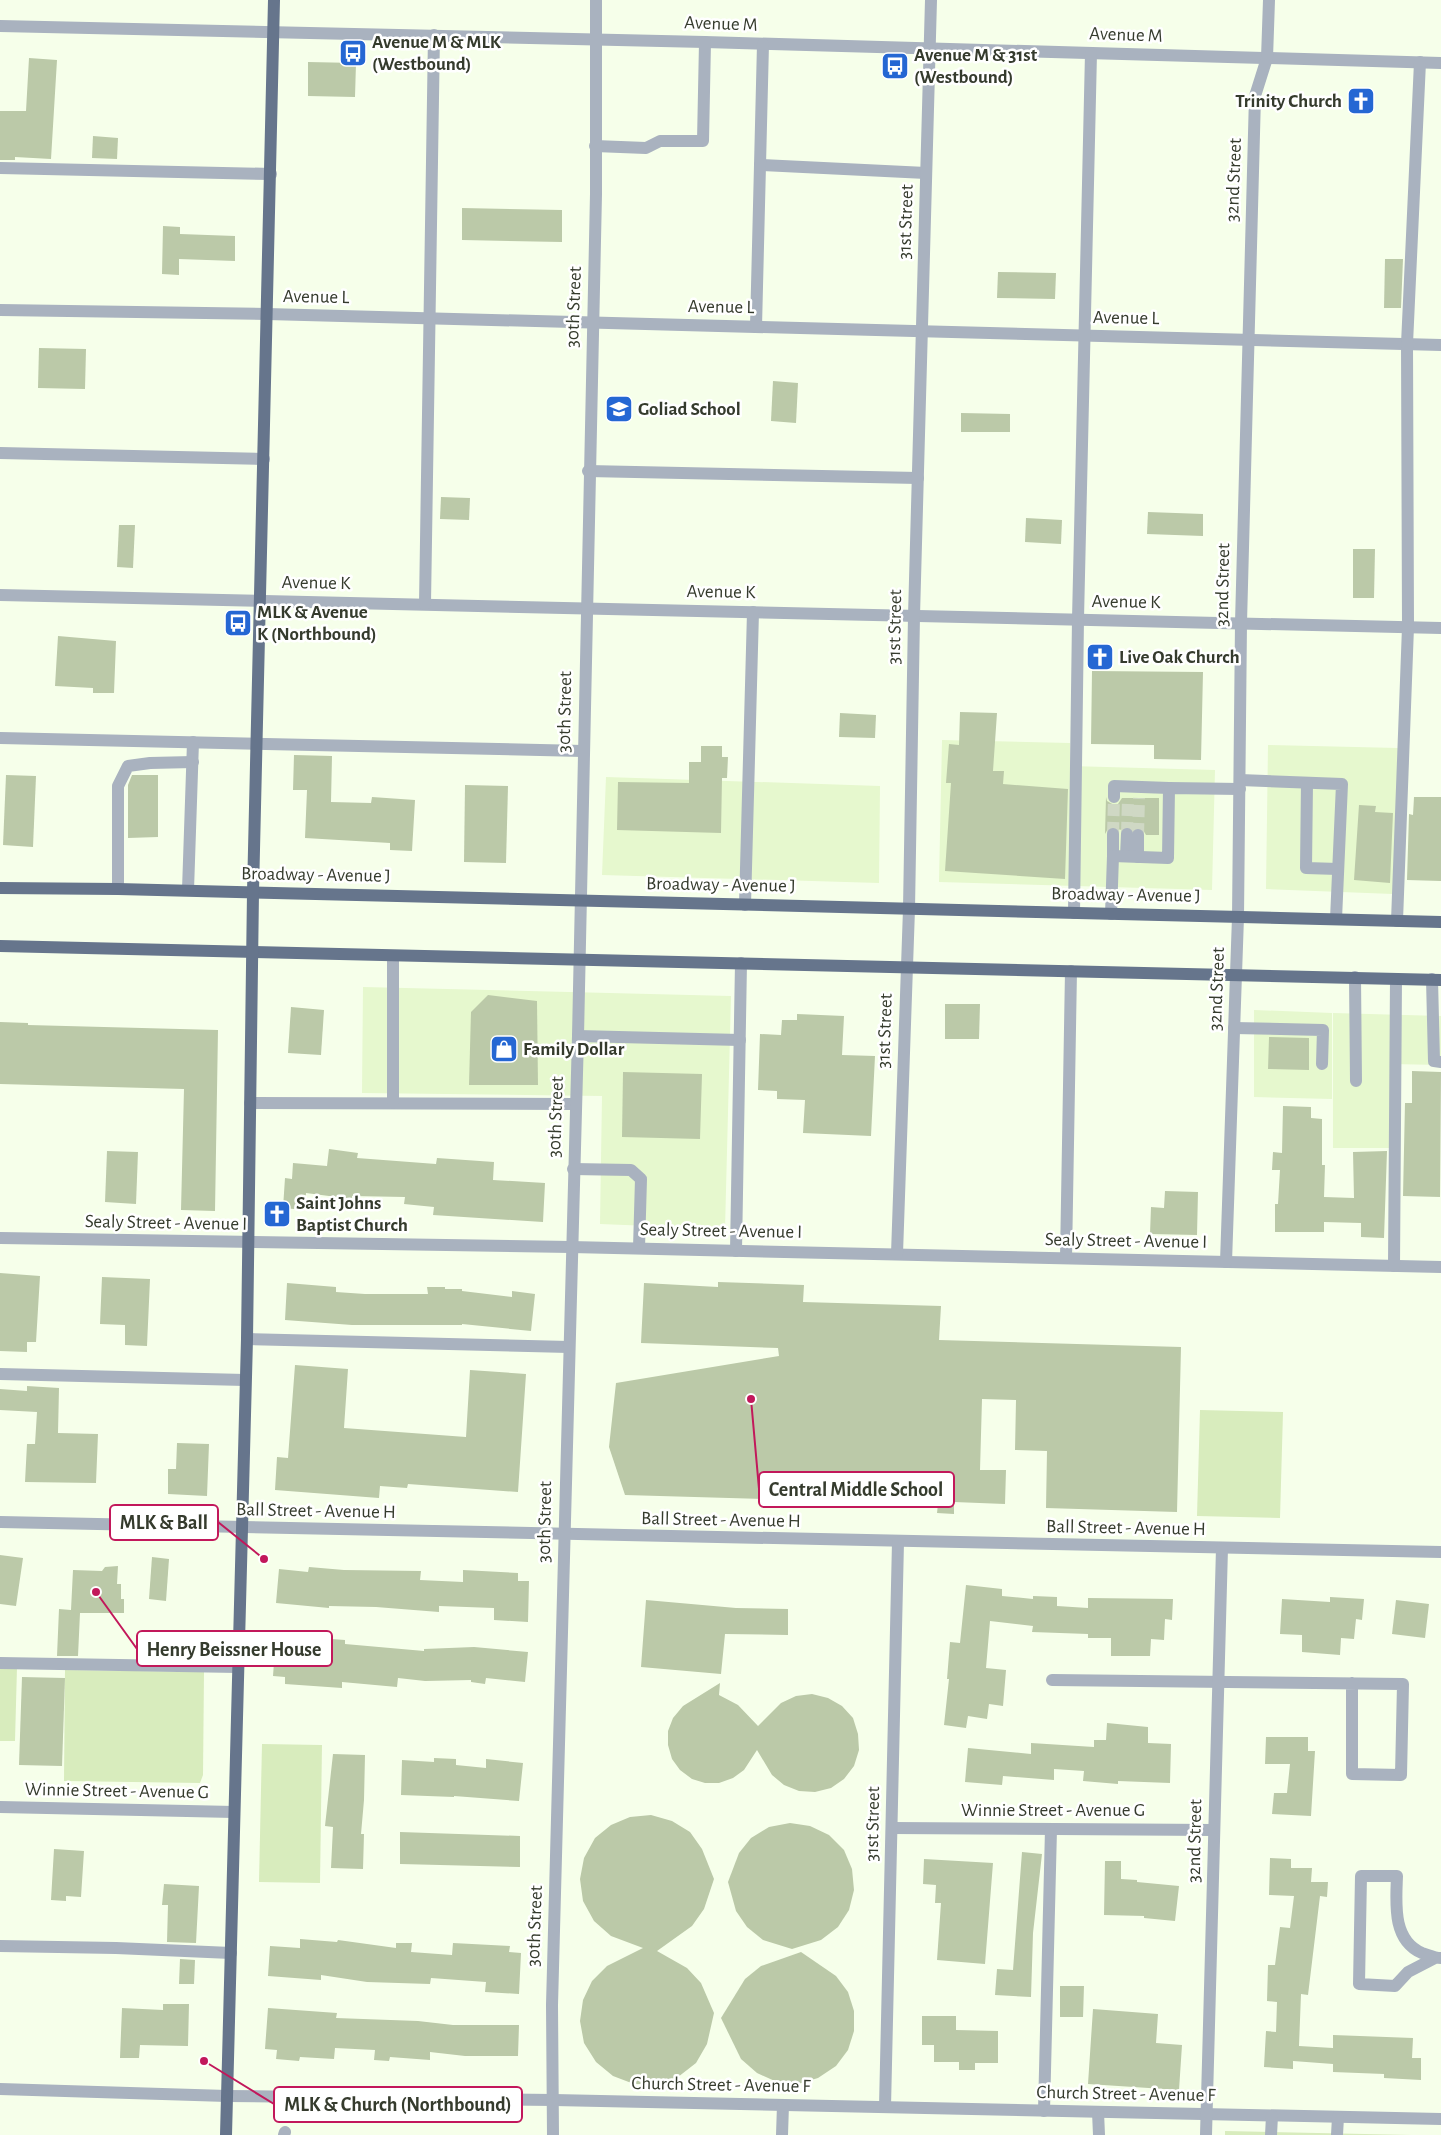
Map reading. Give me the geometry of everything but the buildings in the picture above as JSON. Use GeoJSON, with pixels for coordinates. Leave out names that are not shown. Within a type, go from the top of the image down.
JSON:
{"type":"FeatureCollection","features":[{"type":"Feature","properties":{"kind":"main road"},"geometry":{"type":"LineString","coordinates":[[226,2135],[247,1339],[253,892],[274,0]]}},
{"type":"Feature","properties":{"kind":"main road","name":"Broadway - Avenue J"},"geometry":{"type":"LineString","coordinates":[[0,888],[188,890],[1441,922]]}},
{"type":"Feature","properties":{"kind":"main road"},"geometry":{"type":"LineString","coordinates":[[0,946],[1437,980]]}},
{"type":"Feature","properties":{"kind":"street","name":"30th Street"},"geometry":{"type":"LineString","coordinates":[[554,2135],[552,2005],[578,1036],[578,960],[596,146],[596,0]]}},
{"type":"Feature","properties":{"kind":"street","name":"31st Street"},"geometry":{"type":"LineString","coordinates":[[897,1254],[909,909],[914,616],[930,0]]}},
{"type":"Feature","properties":{"kind":"street","name":"32nd Street"},"geometry":{"type":"LineString","coordinates":[[1226,1262],[1238,917],[1241,623],[1255,96],[1267,58],[1269,0]]}},
{"type":"Feature","properties":{"kind":"street","name":"Avenue M"},"geometry":{"type":"LineString","coordinates":[[0,26],[434,35],[1441,63]]}},
{"type":"Feature","properties":{"kind":"street"},"geometry":{"type":"LineString","coordinates":[[425,604],[434,35]]}},
{"type":"Feature","properties":{"kind":"street"},"geometry":{"type":"LineString","coordinates":[[596,146],[646,148],[660,141],[703,141],[705,42]]}},
{"type":"Feature","properties":{"kind":"street"},"geometry":{"type":"LineString","coordinates":[[756,327],[763,44]]}},
{"type":"Feature","properties":{"kind":"street"},"geometry":{"type":"LineString","coordinates":[[1074,913],[1083,335],[1091,53]]}},
{"type":"Feature","properties":{"kind":"street"},"geometry":{"type":"LineString","coordinates":[[1397,921],[1408,627],[1407,344],[1420,62]]}},
{"type":"Feature","properties":{"kind":"street"},"geometry":{"type":"LineString","coordinates":[[760,165],[926,173]]}},
{"type":"Feature","properties":{"kind":"street"},"geometry":{"type":"LineString","coordinates":[[0,168],[270,174]]}},
{"type":"Feature","properties":{"kind":"street","name":"Avenue L"},"geometry":{"type":"LineString","coordinates":[[0,310],[267,314],[1441,345]]}},
{"type":"Feature","properties":{"kind":"street"},"geometry":{"type":"LineString","coordinates":[[0,453],[264,459]]}},
{"type":"Feature","properties":{"kind":"street"},"geometry":{"type":"LineString","coordinates":[[588,471],[918,478]]}},
{"type":"Feature","properties":{"kind":"street","name":"Avenue K"},"geometry":{"type":"LineString","coordinates":[[0,595],[1441,628]]}},
{"type":"Feature","properties":{"kind":"street"},"geometry":{"type":"LineString","coordinates":[[745,905],[752,612]]}},
{"type":"Feature","properties":{"kind":"street"},"geometry":{"type":"LineString","coordinates":[[0,738],[583,751]]}},
{"type":"Feature","properties":{"kind":"street"},"geometry":{"type":"LineString","coordinates":[[188,890],[193,742]]}},
{"type":"Feature","properties":{"kind":"street"},"geometry":{"type":"LineString","coordinates":[[118,889],[118,786],[123,774],[128,766],[150,762],[193,762]]}},
{"type":"Feature","properties":{"kind":"street"},"geometry":{"type":"LineString","coordinates":[[1307,782],[1306,868],[1338,869]]}},
{"type":"Feature","properties":{"kind":"street"},"geometry":{"type":"LineString","coordinates":[[1114,798],[1114,786],[1133,792],[1169,788],[1307,782],[1342,784],[1336,919]]}},
{"type":"Feature","properties":{"kind":"street"},"geometry":{"type":"LineString","coordinates":[[1113,856],[1168,858],[1169,788]]}},
{"type":"Feature","properties":{"kind":"street"},"geometry":{"type":"LineString","coordinates":[[1111,914],[1113,834]]}},
{"type":"Feature","properties":{"kind":"street"},"geometry":{"type":"LineString","coordinates":[[1132,835],[1132,856]]}},
{"type":"Feature","properties":{"kind":"street"},"geometry":{"type":"LineString","coordinates":[[393,956],[393,1103]]}},
{"type":"Feature","properties":{"kind":"street"},"geometry":{"type":"LineString","coordinates":[[736,1251],[741,963]]}},
{"type":"Feature","properties":{"kind":"street"},"geometry":{"type":"LineString","coordinates":[[1066,1258],[1071,971]]}},
{"type":"Feature","properties":{"kind":"street"},"geometry":{"type":"LineString","coordinates":[[1355,978],[1356,1081]]}},
{"type":"Feature","properties":{"kind":"street"},"geometry":{"type":"LineString","coordinates":[[1394,1266],[1396,979]]}},
{"type":"Feature","properties":{"kind":"street"},"geometry":{"type":"LineString","coordinates":[[1437,980],[1434,1061],[1441,1062]]}},
{"type":"Feature","properties":{"kind":"street"},"geometry":{"type":"LineString","coordinates":[[1234,1028],[1323,1030],[1322,1064]]}},
{"type":"Feature","properties":{"kind":"street"},"geometry":{"type":"LineString","coordinates":[[578,1036],[740,1040]]}},
{"type":"Feature","properties":{"kind":"street"},"geometry":{"type":"LineString","coordinates":[[250,1103],[575,1104]]}},
{"type":"Feature","properties":{"kind":"street"},"geometry":{"type":"LineString","coordinates":[[573,1169],[631,1170],[641,1178],[639,1248]]}},
{"type":"Feature","properties":{"kind":"street","name":"Sealy Street - Avenue I"},"geometry":{"type":"LineString","coordinates":[[0,1238],[639,1248],[1441,1267]]}},
{"type":"Feature","properties":{"kind":"street"},"geometry":{"type":"LineString","coordinates":[[247,1339],[569,1347]]}},
{"type":"Feature","properties":{"kind":"street"},"geometry":{"type":"LineString","coordinates":[[0,1374],[245,1380]]}},
{"type":"Feature","properties":{"kind":"street","name":"Ball Street - Avenue H"},"geometry":{"type":"LineString","coordinates":[[0,1522],[1441,1552]]}},
{"type":"Feature","properties":{"kind":"street","name":"31st Street"},"geometry":{"type":"LineString","coordinates":[[885,2107],[898,1542]]}},
{"type":"Feature","properties":{"kind":"street","name":"32nd Street"},"geometry":{"type":"LineString","coordinates":[[1206,2135],[1222,1548]]}},
{"type":"Feature","properties":{"kind":"street"},"geometry":{"type":"LineString","coordinates":[[0,1663],[238,1667]]}},
{"type":"Feature","properties":{"kind":"street"},"geometry":{"type":"LineString","coordinates":[[1052,1680],[1218,1681],[1352,1683],[1403,1684],[1401,1775],[1352,1774],[1352,1683]]}},
{"type":"Feature","properties":{"kind":"street","name":"Winnie Street - Avenue G"},"geometry":{"type":"LineString","coordinates":[[0,1807],[234,1812]]}},
{"type":"Feature","properties":{"kind":"street","name":"Winnie Street - Avenue G"},"geometry":{"type":"LineString","coordinates":[[892,1828],[1214,1830]]}},
{"type":"Feature","properties":{"kind":"street"},"geometry":{"type":"LineString","coordinates":[[1044,2111],[1050,1829]]}},
{"type":"Feature","properties":{"kind":"street"},"geometry":{"type":"LineString","coordinates":[[1361,1876],[1397,1876],[1396,1911],[1400,1932],[1416,1950],[1438,1958],[1408,1972],[1394,1986],[1359,1984],[1361,1876]]}},
{"type":"Feature","properties":{"kind":"street"},"geometry":{"type":"LineString","coordinates":[[0,1946],[116,1948],[231,1953]]}},
{"type":"Feature","properties":{"kind":"street","name":"Church Street - Avenue F"},"geometry":{"type":"LineString","coordinates":[[0,2089],[227,2096],[554,2100],[1441,2119]]}},
{"type":"Feature","properties":{"kind":"street"},"geometry":{"type":"LineString","coordinates":[[782,2135],[783,2105]]}},
{"type":"Feature","properties":{"kind":"street"},"geometry":{"type":"LineString","coordinates":[[1098,2112],[1099,2135]]}},
{"type":"Feature","properties":{"kind":"street"},"geometry":{"type":"LineString","coordinates":[[1271,2135],[1272,2116]]}},
{"type":"Feature","properties":{"kind":"street"},"geometry":{"type":"LineString","coordinates":[[1337,2135],[1338,2117]]}},
{"type":"Feature","properties":{"kind":"shaded area"},"geometry":{"type":"Polygon","coordinates":[[[942,740],[1070,743],[1070,766],[1215,770],[1212,890],[939,882],[942,740]]]}},
{"type":"Feature","properties":{"kind":"shaded area"},"geometry":{"type":"Polygon","coordinates":[[[1268,745],[1398,748],[1393,894],[1266,889],[1268,745]]]}},
{"type":"Feature","properties":{"kind":"shaded area"},"geometry":{"type":"Polygon","coordinates":[[[606,777],[880,786],[879,883],[602,875],[606,777]]]}},
{"type":"Feature","properties":{"kind":"shaded area"},"geometry":{"type":"Polygon","coordinates":[[[363,987],[731,996],[725,1229],[600,1224],[602,1096],[362,1093],[363,987]]]}},
{"type":"Feature","properties":{"kind":"shaded area"},"geometry":{"type":"Polygon","coordinates":[[[1254,1010],[1332,1013],[1332,1099],[1254,1097],[1254,1010]]]}},
{"type":"Feature","properties":{"kind":"shaded area"},"geometry":{"type":"Polygon","coordinates":[[[1333,1013],[1441,1016],[1441,1065],[1390,1064],[1390,1148],[1333,1148],[1333,1013]]]}},
{"type":"Feature","properties":{"kind":"shaded area"},"geometry":{"type":"Polygon","coordinates":[[[1200,1410],[1283,1412],[1280,1518],[1197,1516],[1200,1410]]]}},
{"type":"Feature","properties":{"kind":"shaded area"},"geometry":{"type":"Polygon","coordinates":[[[0,1666],[17,1667],[15,1741],[0,1741],[0,1666]]]}},
{"type":"Feature","properties":{"kind":"shaded area"},"geometry":{"type":"Polygon","coordinates":[[[65,1670],[204,1672],[203,1775],[200,1783],[64,1781],[65,1670]]]}},
{"type":"Feature","properties":{"kind":"shaded area"},"geometry":{"type":"Polygon","coordinates":[[[262,1744],[322,1745],[320,1883],[259,1882],[262,1744]]]}},
{"type":"Feature","properties":{"kind":"shaded area"},"geometry":{"type":"Polygon","coordinates":[[[1225,2131],[1412,2135],[1225,2135],[1225,2131]]]}},
{"type":"Feature","properties":{"kind":"tunnel"},"geometry":{"type":"LineString","coordinates":[[1113,834],[1114,797]]}},
{"type":"Feature","properties":{"kind":"tunnel"},"geometry":{"type":"LineString","coordinates":[[1127,834],[1128,798]]}},
{"type":"Feature","properties":{"kind":"tunnel"},"geometry":{"type":"LineString","coordinates":[[1138,835],[1139,798]]}},
{"type":"Feature","properties":{"kind":"place","name":"Avenue M & MLK (Westbound)"},"geometry":{"type":"Point","coordinates":[353,53]}},
{"type":"Feature","properties":{"kind":"place","name":"Avenue M & 31st (Westbound)"},"geometry":{"type":"Point","coordinates":[895,66]}},
{"type":"Feature","properties":{"kind":"place","name":"Trinity Church"},"geometry":{"type":"Point","coordinates":[1361,101]}},
{"type":"Feature","properties":{"kind":"place","name":"Goliad School"},"geometry":{"type":"Point","coordinates":[619,409]}},
{"type":"Feature","properties":{"kind":"place","name":"MLK & Avenue K (Northbound)"},"geometry":{"type":"Point","coordinates":[238,623]}},
{"type":"Feature","properties":{"kind":"place","name":"Live Oak Church"},"geometry":{"type":"Point","coordinates":[1100,657]}},
{"type":"Feature","properties":{"kind":"place","name":"Family Dollar"},"geometry":{"type":"Point","coordinates":[504,1049]}},
{"type":"Feature","properties":{"kind":"place","name":"Saint Johns Baptist Church"},"geometry":{"type":"Point","coordinates":[277,1214]}},
{"type":"Feature","properties":{"kind":"place","name":"Central Middle School"},"geometry":{"type":"Point","coordinates":[751,1399]}},
{"type":"Feature","properties":{"kind":"place","name":"MLK & Ball"},"geometry":{"type":"Point","coordinates":[264,1559]}},
{"type":"Feature","properties":{"kind":"place","name":"Henry Beissner House"},"geometry":{"type":"Point","coordinates":[96,1592]}},
{"type":"Feature","properties":{"kind":"place","name":"MLK & Church (Northbound)"},"geometry":{"type":"Point","coordinates":[204,2061]}}]}
